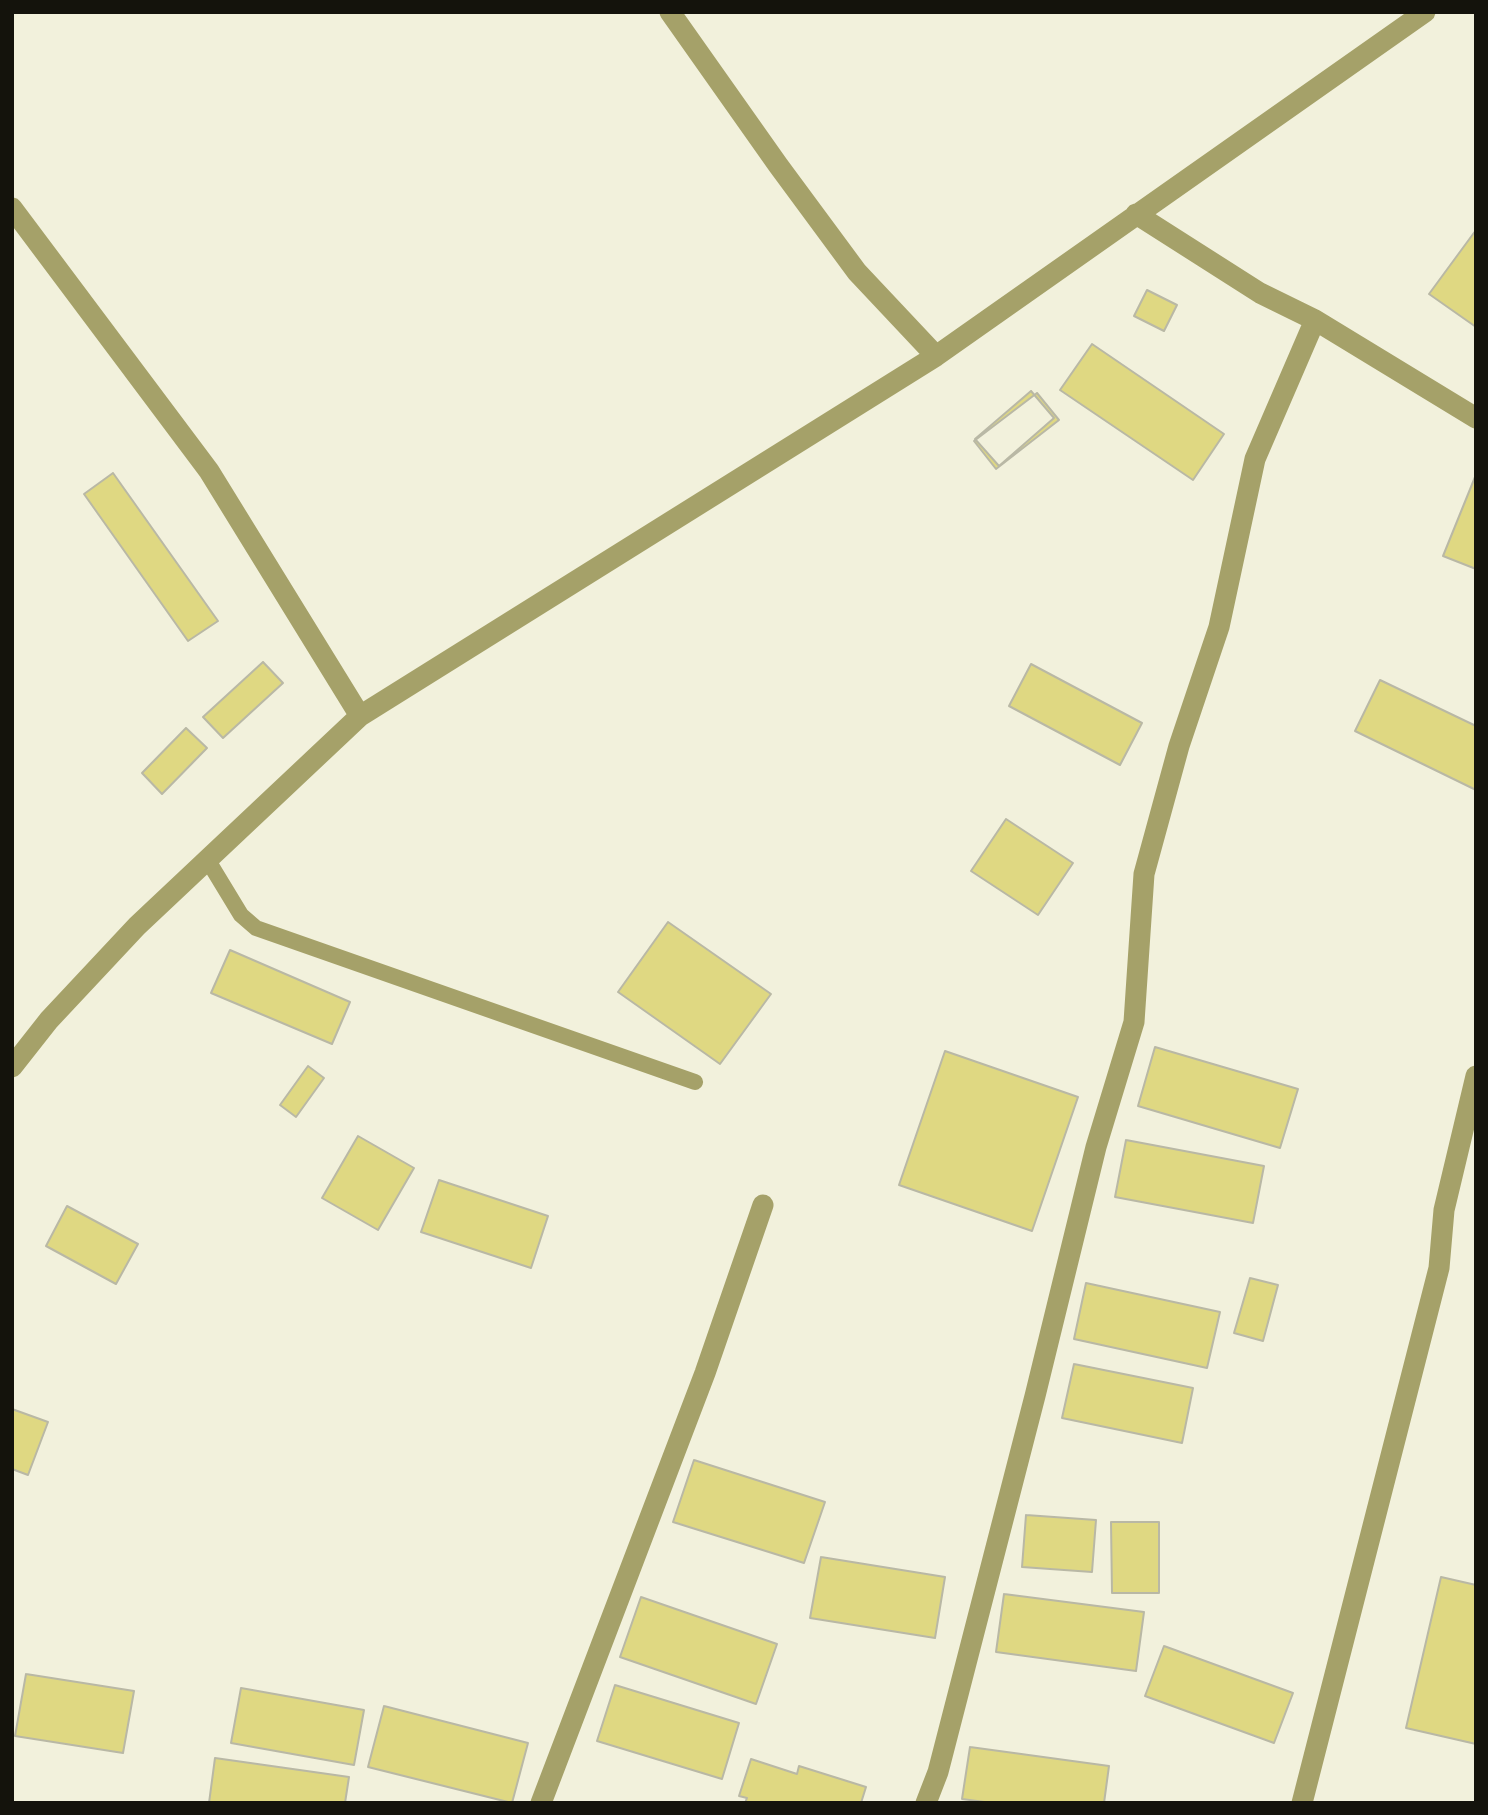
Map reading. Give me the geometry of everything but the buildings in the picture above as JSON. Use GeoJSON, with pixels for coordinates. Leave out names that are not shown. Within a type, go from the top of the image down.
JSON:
{"type":"FeatureCollection","features":[{"type":"Feature","properties":{"kind":"street"},"geometry":{"type":"LineString","coordinates":[[670,12],[857,272],[936,356]]}},
{"type":"Feature","properties":{"kind":"street"},"geometry":{"type":"LineString","coordinates":[[12,1067],[49,1020],[102,964],[207,859],[360,716],[936,356],[1426,12]]}},
{"type":"Feature","properties":{"kind":"street"},"geometry":{"type":"LineString","coordinates":[[12,208],[209,471],[360,716]]}},
{"type":"Feature","properties":{"kind":"street"},"geometry":{"type":"LineString","coordinates":[[1136,214],[1259,293],[1315,320],[1476,418]]}},
{"type":"Feature","properties":{"kind":"street"},"geometry":{"type":"LineString","coordinates":[[926,1803],[941,1759],[1096,1147],[1134,1022],[1144,874],[1179,746],[1219,627],[1255,459],[1315,320]]}},
{"type":"Feature","properties":{"kind":"street"},"geometry":{"type":"LineString","coordinates":[[1302,1803],[1439,1268],[1444,1210],[1476,1076]]}},
{"type":"Feature","properties":{"kind":"street"},"geometry":{"type":"LineString","coordinates":[[541,1803],[705,1373],[763,1205]]}},
{"type":"Feature","properties":{"kind":"lane"},"geometry":{"type":"LineString","coordinates":[[207,859],[241,915],[256,928],[695,1082]]}}]}
